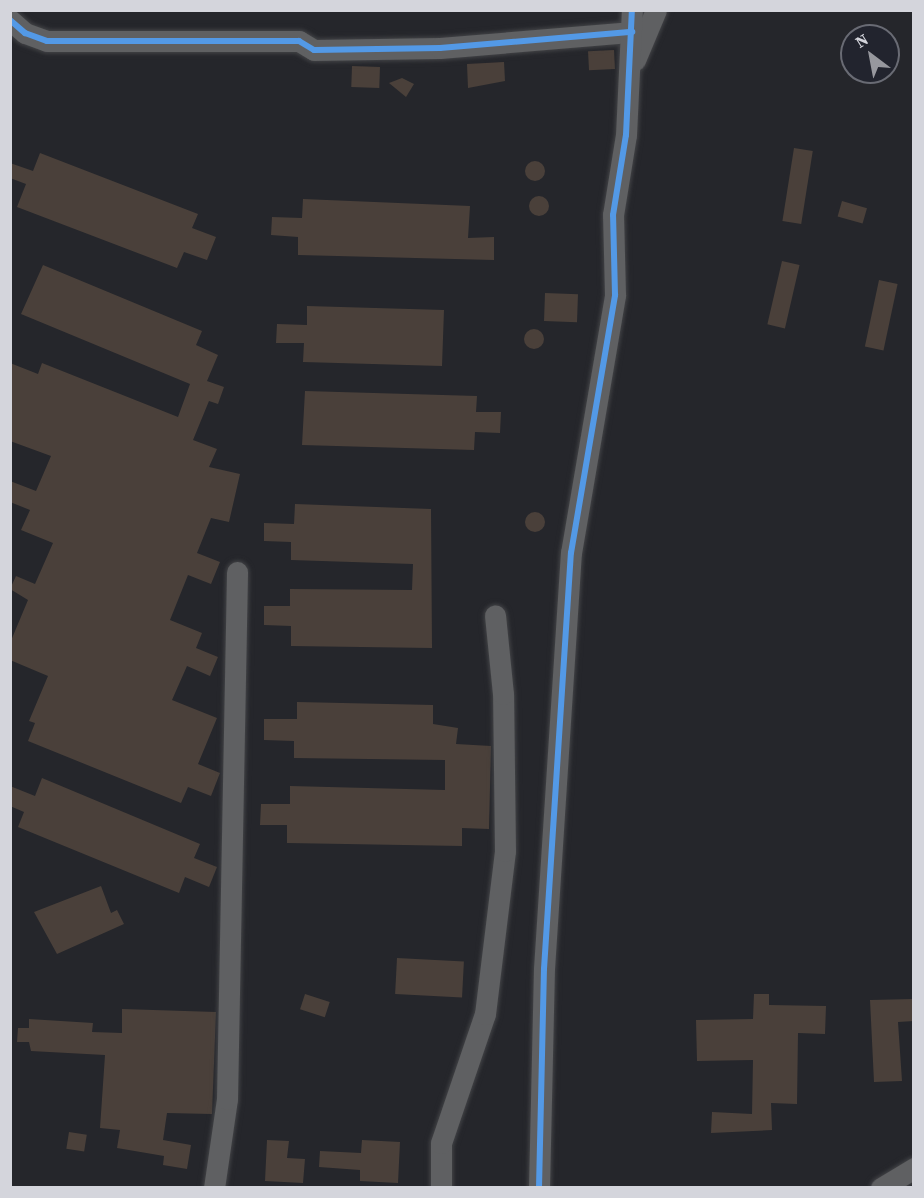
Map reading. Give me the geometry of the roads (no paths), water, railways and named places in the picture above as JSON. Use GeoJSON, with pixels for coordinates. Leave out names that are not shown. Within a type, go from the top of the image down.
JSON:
{"type":"FeatureCollection","features":[{"type":"Feature","properties":{"kind":"street"},"geometry":{"type":"LineString","coordinates":[[539,1188],[544,969],[571,552],[615,295],[613,215],[630,72],[632,10]]}},
{"type":"Feature","properties":{"kind":"street"},"geometry":{"type":"LineString","coordinates":[[630,72],[656,10]]}},
{"type":"Feature","properties":{"kind":"street"},"geometry":{"type":"LineString","coordinates":[[10,20],[24,33],[47,41],[298,41],[314,50],[440,48],[632,32]]}},
{"type":"Feature","properties":{"kind":"street"},"geometry":{"type":"LineString","coordinates":[[214,1188],[226,1099],[237,572]]}},
{"type":"Feature","properties":{"kind":"street"},"geometry":{"type":"LineString","coordinates":[[441,1188],[441,1143],[485,1014],[505,851],[503,694],[495,615]]}},
{"type":"Feature","properties":{"kind":"street"},"geometry":{"type":"LineString","coordinates":[[881,1188],[914,1168]]}}]}
